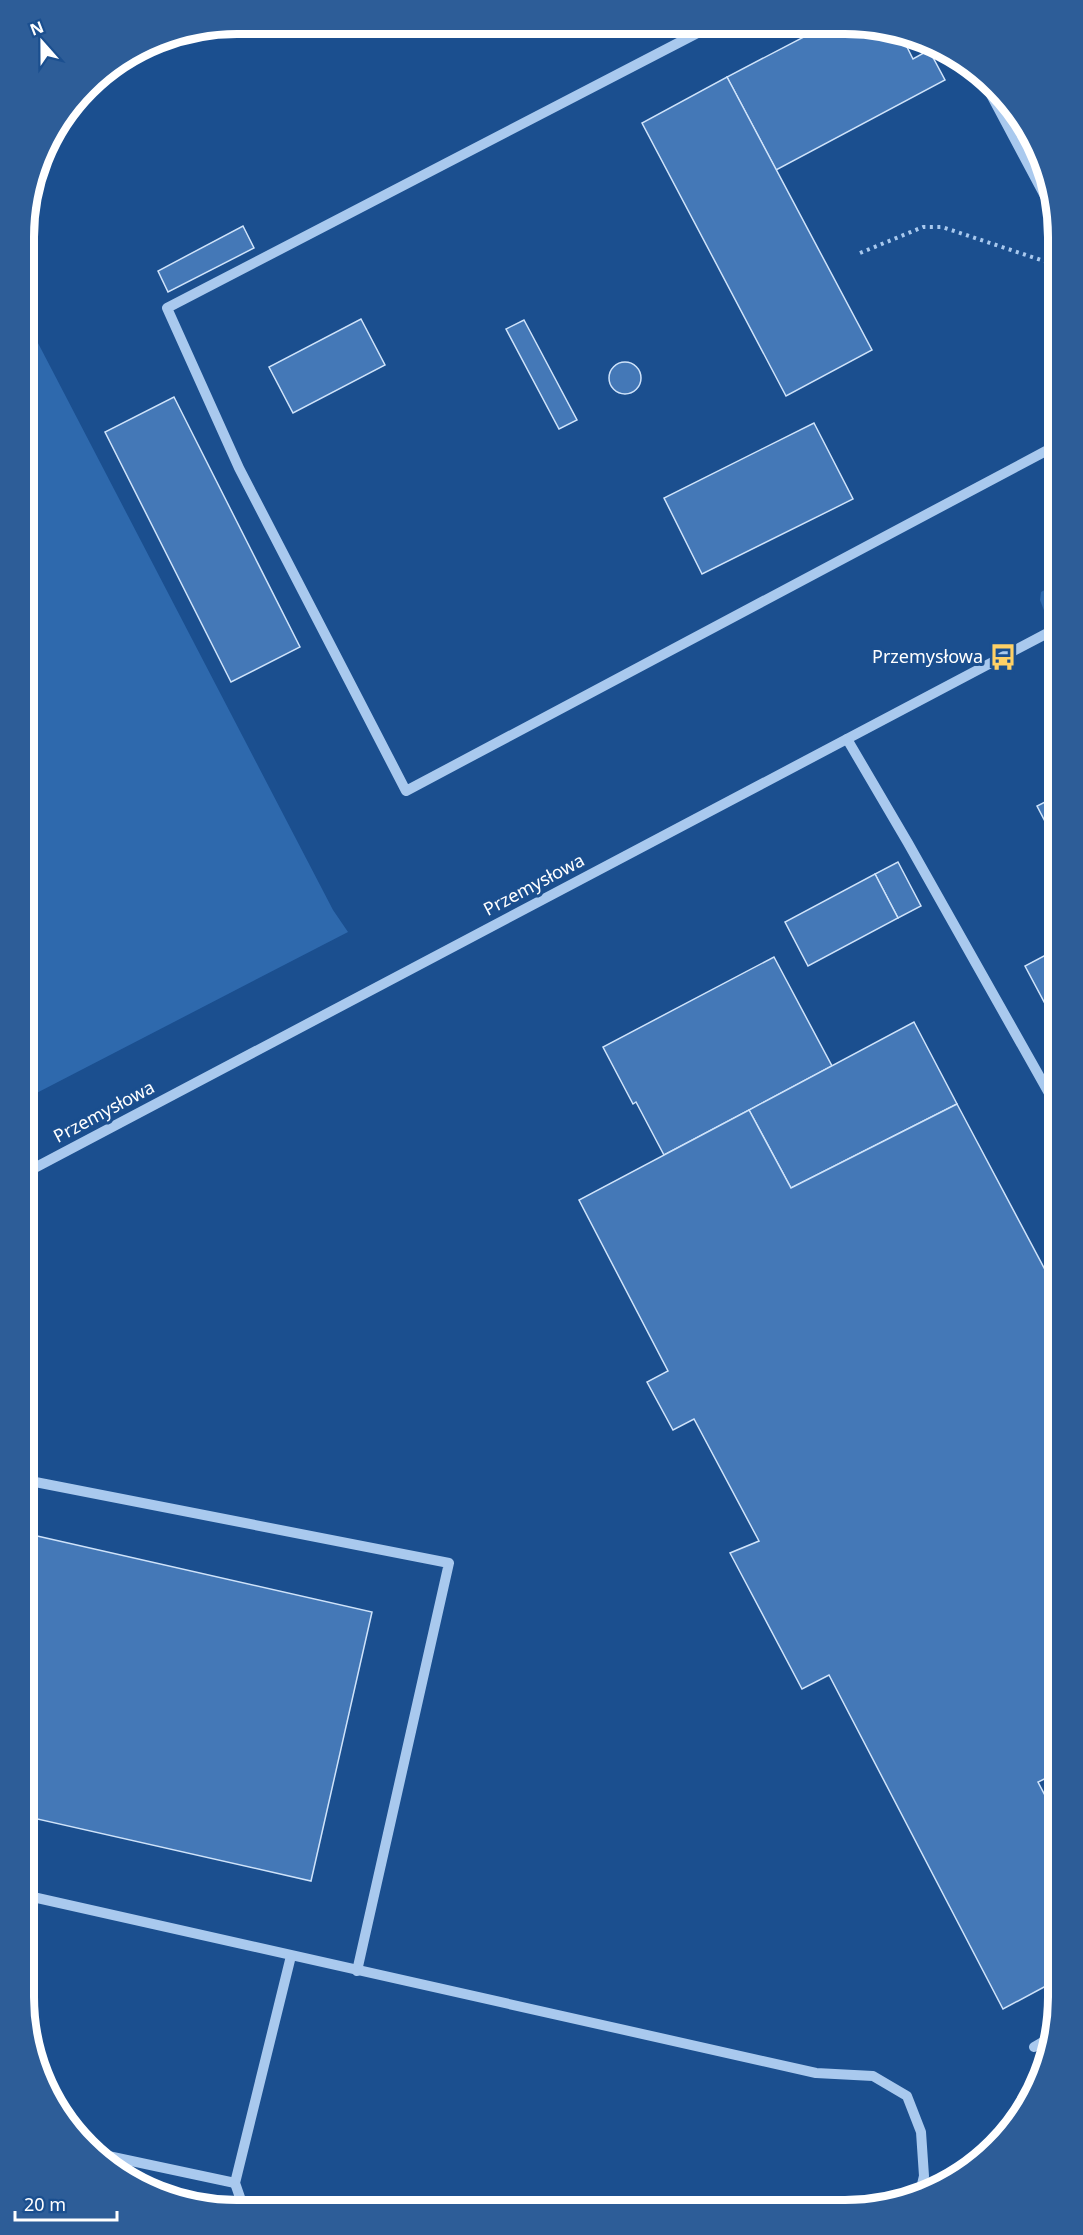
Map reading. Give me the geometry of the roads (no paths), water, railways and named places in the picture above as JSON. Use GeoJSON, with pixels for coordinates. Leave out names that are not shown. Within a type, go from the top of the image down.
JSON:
{"type":"FeatureCollection","features":[{"type":"Feature","properties":{"kind":"street"},"geometry":{"type":"LineString","coordinates":[[695,34],[167,308],[239,468],[406,791],[1048,450]]}},
{"type":"Feature","properties":{"kind":"street"},"geometry":{"type":"LineString","coordinates":[[994,100],[1044,194]]}},
{"type":"Feature","properties":{"kind":"street","name":"Przemysłowa"},"geometry":{"type":"LineString","coordinates":[[34,1168],[1048,633]]}},
{"type":"Feature","properties":{"kind":"street"},"geometry":{"type":"LineString","coordinates":[[847,739],[1048,1091]]}},
{"type":"Feature","properties":{"kind":"street"},"geometry":{"type":"LineString","coordinates":[[34,1482],[449,1563],[357,1971]]}},
{"type":"Feature","properties":{"kind":"street"},"geometry":{"type":"LineString","coordinates":[[34,1897],[816,2073],[873,2076],[907,2096],[921,2132],[924,2176],[922,2186]]}},
{"type":"Feature","properties":{"kind":"street"},"geometry":{"type":"LineString","coordinates":[[241,2200],[235,2183],[291,1956]]}},
{"type":"Feature","properties":{"kind":"street"},"geometry":{"type":"LineString","coordinates":[[1034,2047],[1044,2041]]}},
{"type":"Feature","properties":{"kind":"street"},"geometry":{"type":"LineString","coordinates":[[113,2157],[235,2183]]}},
{"type":"Feature","properties":{"kind":"place","name":"Przemysłowa"},"geometry":{"type":"Point","coordinates":[1003,657]}}]}
